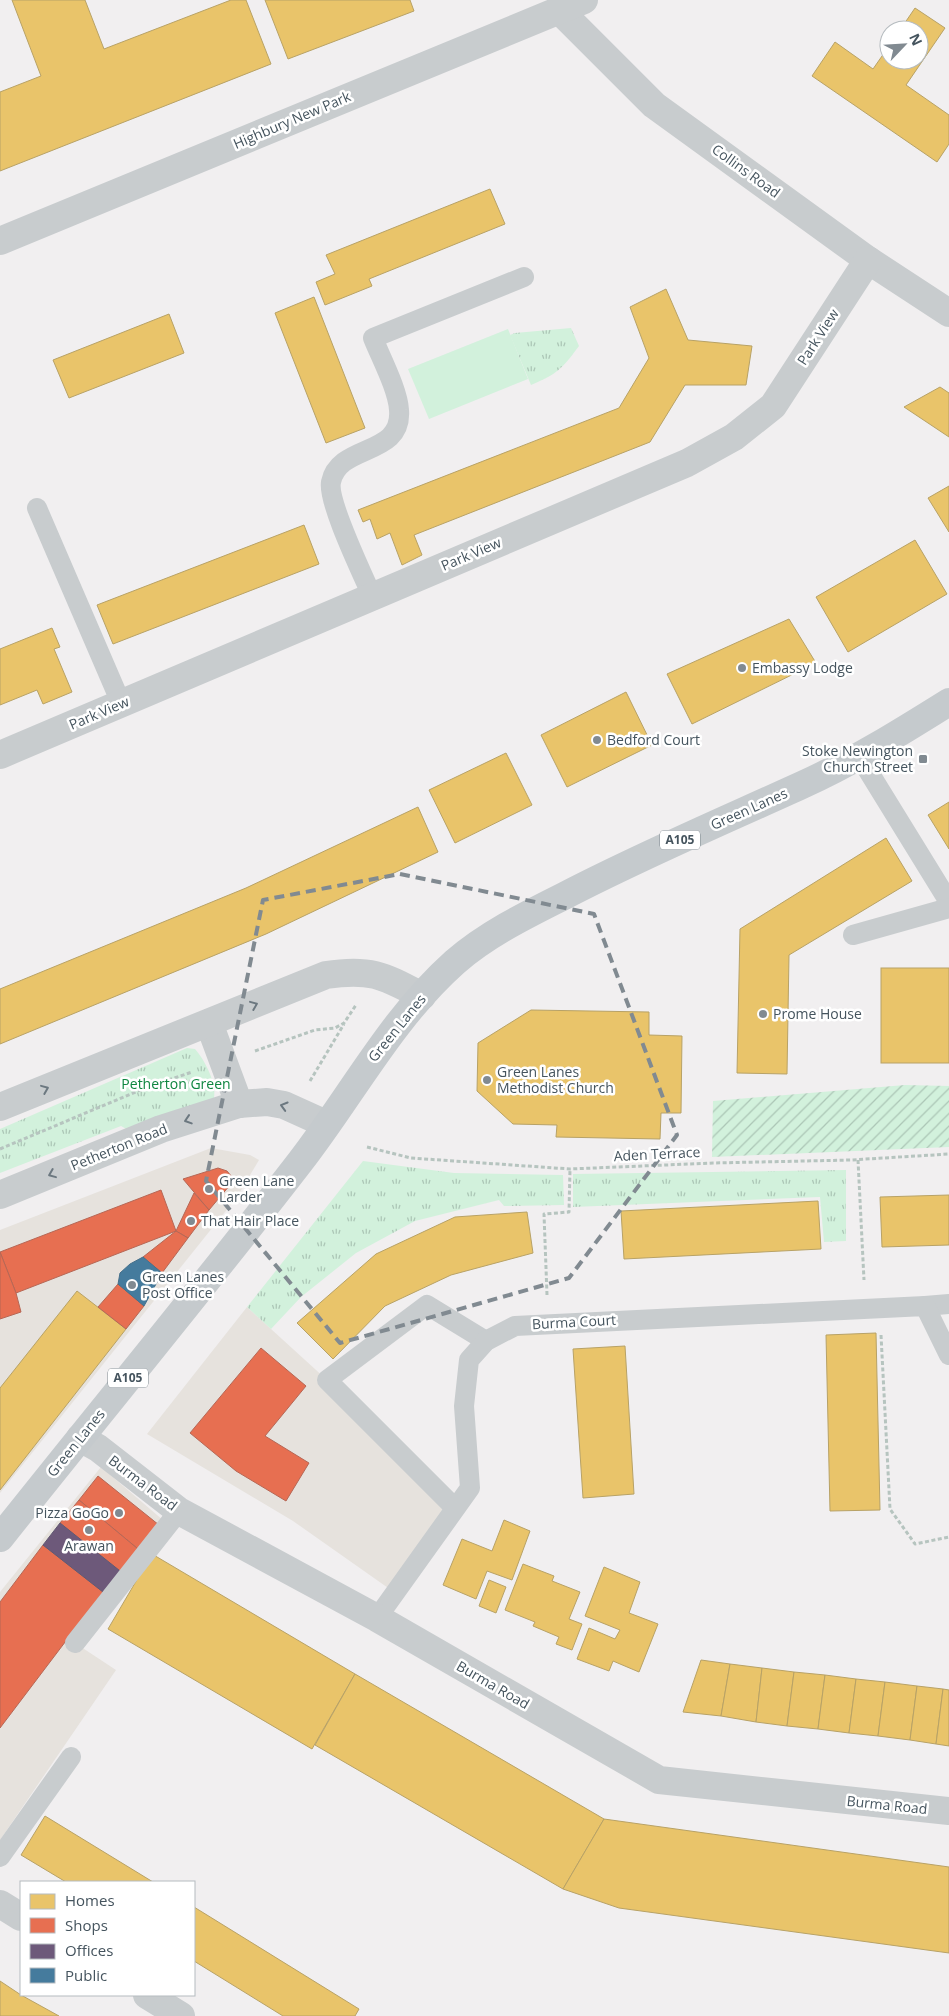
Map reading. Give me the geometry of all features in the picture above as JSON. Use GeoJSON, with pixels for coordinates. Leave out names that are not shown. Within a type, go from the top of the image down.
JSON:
{"type":"FeatureCollection","features":[{"type":"Feature","properties":{"kind":"main road","name":"Green Lanes"},"geometry":{"type":"LineString","coordinates":[[0,1538],[263,1210],[310,1149],[385,1040],[422,996],[456,961],[496,933],[542,908],[605,875],[803,785],[859,756],[949,702]]}},
{"type":"Feature","properties":{"kind":"street","name":"Highbury New Park"},"geometry":{"type":"LineString","coordinates":[[0,241],[584,0]]}},
{"type":"Feature","properties":{"kind":"street","name":"Collins Road"},"geometry":{"type":"LineString","coordinates":[[559,10],[654,105],[868,260],[949,313]]}},
{"type":"Feature","properties":{"kind":"street","name":"Park View"},"geometry":{"type":"LineString","coordinates":[[0,755],[687,463],[734,437],[773,406],[868,260]]}},
{"type":"Feature","properties":{"kind":"street"},"geometry":{"type":"LineString","coordinates":[[0,1107],[326,975],[348,971],[368,972],[385,976],[422,996]]}},
{"type":"Feature","properties":{"kind":"street"},"geometry":{"type":"LineString","coordinates":[[209,1023],[239,1104]]}},
{"type":"Feature","properties":{"kind":"street","name":"Petherton Road"},"geometry":{"type":"LineString","coordinates":[[0,1195],[161,1129],[239,1104],[267,1102],[284,1105],[326,1124]]}},
{"type":"Feature","properties":{"kind":"street","name":"Burma Road"},"geometry":{"type":"LineString","coordinates":[[80,1438],[98,1448],[180,1511],[376,1618],[659,1780],[949,1811]]}},
{"type":"Feature","properties":{"kind":"street"},"geometry":{"type":"LineString","coordinates":[[0,1904],[20,1916]]}},
{"type":"Feature","properties":{"kind":"street"},"geometry":{"type":"LineString","coordinates":[[149,1996],[181,2016]]}},
{"type":"Feature","properties":{"kind":"lane"},"geometry":{"type":"LineString","coordinates":[[372,596],[333,503],[330,483],[338,466],[344,461],[383,443],[391,436],[398,425],[399,411],[396,397],[373,338],[524,277]]}},
{"type":"Feature","properties":{"kind":"lane"},"geometry":{"type":"LineString","coordinates":[[36,508],[121,703]]}},
{"type":"Feature","properties":{"kind":"lane"},"geometry":{"type":"LineString","coordinates":[[859,756],[949,902]]}},
{"type":"Feature","properties":{"kind":"lane"},"geometry":{"type":"LineString","coordinates":[[853,935],[949,908]]}},
{"type":"Feature","properties":{"kind":"lane","name":"Burma Court"},"geometry":{"type":"LineString","coordinates":[[376,1618],[470,1488],[464,1406],[469,1360],[486,1341],[515,1326],[549,1323],[949,1304]]}},
{"type":"Feature","properties":{"kind":"lane"},"geometry":{"type":"LineString","coordinates":[[455,1508],[327,1380],[427,1305],[486,1341]]}},
{"type":"Feature","properties":{"kind":"lane"},"geometry":{"type":"LineString","coordinates":[[925,1306],[949,1355]]}},
{"type":"Feature","properties":{"kind":"lane"},"geometry":{"type":"LineString","coordinates":[[75,1643],[180,1511]]}},
{"type":"Feature","properties":{"kind":"lane"},"geometry":{"type":"LineString","coordinates":[[0,1857],[71,1757]]}},
{"type":"Feature","properties":{"kind":"path"},"geometry":{"type":"LineString","coordinates":[[305,1088],[358,1002]]}},
{"type":"Feature","properties":{"kind":"path"},"geometry":{"type":"LineString","coordinates":[[247,1053],[315,1030],[335,1028],[344,1022]]}},
{"type":"Feature","properties":{"kind":"path"},"geometry":{"type":"LineString","coordinates":[[0,1149],[145,1088],[197,1070]]}},
{"type":"Feature","properties":{"kind":"path","name":"Aden Terrace"},"geometry":{"type":"LineString","coordinates":[[367,1147],[411,1158],[570,1169],[713,1163],[858,1160],[949,1154]]}},
{"type":"Feature","properties":{"kind":"path"},"geometry":{"type":"LineString","coordinates":[[858,1160],[890,1509],[915,1544],[949,1537]]}},
{"type":"Feature","properties":{"kind":"path"},"geometry":{"type":"LineString","coordinates":[[549,1323],[544,1214],[569,1212],[570,1169]]}},
{"type":"Feature","properties":{"kind":"highlighted area"},"geometry":{"type":"Polygon","coordinates":[[[400,874],[594,914],[677,1135],[569,1278],[340,1343],[206,1181],[263,900],[400,874]]]}},
{"type":"Feature","properties":{"kind":"shaded area"},"geometry":{"type":"Polygon","coordinates":[[[211,1148],[250,1155],[259,1160],[237,1197],[0,1493],[0,1230],[211,1148]]]}},
{"type":"Feature","properties":{"kind":"shaded area"},"geometry":{"type":"Polygon","coordinates":[[[247,1307],[327,1380],[448,1508],[391,1590],[293,1521],[147,1434],[247,1307]]]}},
{"type":"Feature","properties":{"kind":"shaded area"},"geometry":{"type":"Polygon","coordinates":[[[101,1467],[171,1527],[75,1643],[116,1670],[0,1840],[0,1592],[101,1467]]]}},
{"type":"Feature","properties":{"kind":"green space"},"geometry":{"type":"Polygon","coordinates":[[[571,328],[579,346],[558,370],[547,378],[531,385],[510,335],[571,328]]]}},
{"type":"Feature","properties":{"kind":"green space"},"geometry":{"type":"Polygon","coordinates":[[[508,329],[528,379],[429,419],[408,369],[508,329]]]}},
{"type":"Feature","properties":{"kind":"green space","name":"Petherton Green"},"geometry":{"type":"Polygon","coordinates":[[[187,1048],[195,1049],[203,1059],[214,1086],[214,1098],[130,1131],[121,1126],[0,1173],[0,1129],[187,1048]]]}},
{"type":"Feature","properties":{"kind":"green space"},"geometry":{"type":"Polygon","coordinates":[[[905,1085],[949,1086],[949,1147],[712,1157],[713,1101],[905,1085]]]}},
{"type":"Feature","properties":{"kind":"green space"},"geometry":{"type":"Polygon","coordinates":[[[363,1161],[454,1173],[563,1175],[564,1205],[504,1206],[499,1200],[415,1221],[356,1253],[301,1297],[271,1329],[247,1307],[363,1161]]]}},
{"type":"Feature","properties":{"kind":"green space"},"geometry":{"type":"Polygon","coordinates":[[[846,1170],[846,1241],[824,1242],[820,1197],[573,1207],[573,1174],[846,1170]]]}},
{"type":"Feature","properties":{"kind":"building: Homes"},"geometry":{"type":"Polygon","coordinates":[[[12,0],[85,0],[104,49],[231,0],[246,0],[271,64],[0,171],[0,92],[41,76],[12,0]]]}},
{"type":"Feature","properties":{"kind":"building: Homes"},"geometry":{"type":"Polygon","coordinates":[[[265,0],[410,0],[414,11],[288,59],[265,0]]]}},
{"type":"Feature","properties":{"kind":"building: Homes"},"geometry":{"type":"Polygon","coordinates":[[[915,8],[945,28],[929,51],[929,20],[907,20],[915,8]]]}},
{"type":"Feature","properties":{"kind":"building: Homes"},"geometry":{"type":"Polygon","coordinates":[[[835,42],[873,69],[879,60],[879,70],[916,70],[906,85],[949,115],[949,144],[937,162],[812,76],[835,42]]]}},
{"type":"Feature","properties":{"kind":"building: Homes"},"geometry":{"type":"Polygon","coordinates":[[[490,189],[505,224],[369,279],[372,286],[325,305],[316,282],[335,274],[326,255],[490,189]]]}},
{"type":"Feature","properties":{"kind":"building: Homes"},"geometry":{"type":"Polygon","coordinates":[[[666,289],[688,340],[752,346],[746,385],[685,385],[650,442],[414,535],[422,555],[402,565],[390,533],[377,539],[370,519],[363,522],[358,510],[619,408],[649,358],[630,307],[666,289]]]}},
{"type":"Feature","properties":{"kind":"building: Homes"},"geometry":{"type":"Polygon","coordinates":[[[314,297],[365,428],[326,443],[275,313],[314,297]]]}},
{"type":"Feature","properties":{"kind":"building: Homes"},"geometry":{"type":"Polygon","coordinates":[[[169,314],[184,353],[69,398],[53,360],[169,314]]]}},
{"type":"Feature","properties":{"kind":"building: Homes"},"geometry":{"type":"Polygon","coordinates":[[[940,387],[949,393],[949,437],[904,407],[940,387]]]}},
{"type":"Feature","properties":{"kind":"building: Homes"},"geometry":{"type":"Polygon","coordinates":[[[949,486],[949,532],[928,498],[949,486]]]}},
{"type":"Feature","properties":{"kind":"building: Homes"},"geometry":{"type":"Polygon","coordinates":[[[304,525],[319,564],[113,644],[97,605],[304,525]]]}},
{"type":"Feature","properties":{"kind":"building: Homes"},"geometry":{"type":"Polygon","coordinates":[[[915,540],[947,594],[848,652],[816,597],[915,540]]]}},
{"type":"Feature","properties":{"kind":"building: Homes","name":"Embassy Lodge"},"geometry":{"type":"Polygon","coordinates":[[[789,619],[816,663],[692,724],[667,674],[789,619]]]}},
{"type":"Feature","properties":{"kind":"building: Homes"},"geometry":{"type":"Polygon","coordinates":[[[52,628],[60,647],[54,649],[72,692],[43,704],[37,690],[0,705],[0,649],[52,628]]]}},
{"type":"Feature","properties":{"kind":"building: Homes","name":"Bedford Court"},"geometry":{"type":"Polygon","coordinates":[[[626,692],[652,745],[567,787],[541,735],[626,692]]]}},
{"type":"Feature","properties":{"kind":"building: Homes"},"geometry":{"type":"Polygon","coordinates":[[[506,753],[532,805],[455,843],[429,790],[506,753]]]}},
{"type":"Feature","properties":{"kind":"building: Homes"},"geometry":{"type":"Polygon","coordinates":[[[949,802],[949,849],[928,815],[949,802]]]}},
{"type":"Feature","properties":{"kind":"building: Homes"},"geometry":{"type":"Polygon","coordinates":[[[418,807],[438,852],[266,934],[0,1044],[0,989],[246,888],[418,807]]]}},
{"type":"Feature","properties":{"kind":"building: Homes","name":"Prome House"},"geometry":{"type":"Polygon","coordinates":[[[886,838],[912,881],[789,955],[787,1074],[737,1073],[740,929],[886,838]]]}},
{"type":"Feature","properties":{"kind":"building: Homes"},"geometry":{"type":"Polygon","coordinates":[[[881,968],[949,968],[949,1063],[881,1063],[881,968]]]}},
{"type":"Feature","properties":{"kind":"building: Homes"},"geometry":{"type":"Polygon","coordinates":[[[531,1010],[649,1012],[649,1035],[682,1036],[681,1113],[661,1113],[660,1139],[556,1137],[557,1125],[513,1124],[477,1091],[478,1043],[531,1010]]]}},
{"type":"Feature","properties":{"kind":"building: Homes"},"geometry":{"type":"Polygon","coordinates":[[[949,1195],[949,1245],[882,1247],[880,1197],[949,1195]]]}},
{"type":"Feature","properties":{"kind":"building: Homes"},"geometry":{"type":"Polygon","coordinates":[[[818,1201],[821,1249],[624,1259],[621,1211],[818,1201]]]}},
{"type":"Feature","properties":{"kind":"building: Homes"},"geometry":{"type":"Polygon","coordinates":[[[527,1212],[533,1253],[451,1275],[385,1306],[333,1359],[297,1323],[376,1254],[455,1217],[527,1212]]]}},
{"type":"Feature","properties":{"kind":"building: Homes"},"geometry":{"type":"Polygon","coordinates":[[[77,1291],[126,1329],[0,1490],[0,1388],[77,1291]]]}},
{"type":"Feature","properties":{"kind":"building: Homes"},"geometry":{"type":"Polygon","coordinates":[[[876,1333],[880,1510],[830,1511],[826,1335],[876,1333]]]}},
{"type":"Feature","properties":{"kind":"building: Homes"},"geometry":{"type":"Polygon","coordinates":[[[625,1346],[634,1494],[583,1498],[573,1349],[625,1346]]]}},
{"type":"Feature","properties":{"kind":"building: Homes"},"geometry":{"type":"Polygon","coordinates":[[[504,1520],[530,1531],[512,1580],[487,1571],[476,1599],[443,1585],[462,1539],[492,1551],[504,1520]]]}},
{"type":"Feature","properties":{"kind":"building: Homes"},"geometry":{"type":"Polygon","coordinates":[[[152,1554],[355,1674],[312,1749],[108,1629],[152,1554]]]}},
{"type":"Feature","properties":{"kind":"building: Homes"},"geometry":{"type":"Polygon","coordinates":[[[523,1564],[554,1576],[552,1581],[580,1592],[569,1619],[582,1624],[572,1650],[556,1644],[559,1637],[533,1626],[535,1622],[505,1610],[523,1564]]]}},
{"type":"Feature","properties":{"kind":"building: Homes"},"geometry":{"type":"Polygon","coordinates":[[[604,1567],[640,1582],[629,1613],[658,1624],[639,1672],[613,1661],[609,1671],[577,1659],[589,1628],[615,1639],[620,1630],[585,1616],[604,1567]]]}},
{"type":"Feature","properties":{"kind":"building: Homes"},"geometry":{"type":"Polygon","coordinates":[[[489,1580],[506,1587],[496,1613],[479,1606],[489,1580]]]}},
{"type":"Feature","properties":{"kind":"building: Homes"},"geometry":{"type":"Polygon","coordinates":[[[701,1660],[730,1664],[721,1716],[683,1712],[701,1660]]]}},
{"type":"Feature","properties":{"kind":"building: Homes"},"geometry":{"type":"Polygon","coordinates":[[[730,1664],[762,1668],[756,1722],[721,1716],[730,1664]]]}},
{"type":"Feature","properties":{"kind":"building: Homes"},"geometry":{"type":"Polygon","coordinates":[[[762,1668],[794,1672],[787,1726],[756,1722],[762,1668]]]}},
{"type":"Feature","properties":{"kind":"building: Homes"},"geometry":{"type":"Polygon","coordinates":[[[794,1672],[825,1675],[818,1729],[787,1726],[794,1672]]]}},
{"type":"Feature","properties":{"kind":"building: Homes"},"geometry":{"type":"Polygon","coordinates":[[[355,1674],[604,1819],[563,1889],[315,1745],[355,1674]]]}},
{"type":"Feature","properties":{"kind":"building: Homes"},"geometry":{"type":"Polygon","coordinates":[[[825,1675],[856,1679],[849,1733],[818,1729],[825,1675]]]}},
{"type":"Feature","properties":{"kind":"building: Homes"},"geometry":{"type":"Polygon","coordinates":[[[856,1679],[885,1682],[878,1736],[849,1733],[856,1679]]]}},
{"type":"Feature","properties":{"kind":"building: Homes"},"geometry":{"type":"Polygon","coordinates":[[[885,1682],[917,1686],[910,1740],[878,1736],[885,1682]]]}},
{"type":"Feature","properties":{"kind":"building: Homes"},"geometry":{"type":"Polygon","coordinates":[[[917,1686],[943,1689],[936,1744],[910,1740],[917,1686]]]}},
{"type":"Feature","properties":{"kind":"building: Homes"},"geometry":{"type":"Polygon","coordinates":[[[943,1689],[949,1690],[949,1746],[936,1744],[943,1689]]]}},
{"type":"Feature","properties":{"kind":"building: Homes"},"geometry":{"type":"Polygon","coordinates":[[[45,1816],[151,1881],[64,1881],[21,1855],[45,1816]]]}},
{"type":"Feature","properties":{"kind":"building: Homes"},"geometry":{"type":"Polygon","coordinates":[[[604,1819],[949,1867],[949,1953],[619,1908],[563,1889],[604,1819]]]}},
{"type":"Feature","properties":{"kind":"building: Homes"},"geometry":{"type":"Polygon","coordinates":[[[195,1908],[359,2009],[355,2016],[283,2016],[195,1962],[195,1908]]]}},
{"type":"Feature","properties":{"kind":"building: Homes"},"geometry":{"type":"Polygon","coordinates":[[[0,1981],[20,1996],[59,2016],[0,2016],[0,1981]]]}},
{"type":"Feature","properties":{"kind":"building: Shops","name":"Green Lane Larder"},"geometry":{"type":"Polygon","coordinates":[[[218,1168],[227,1171],[232,1177],[230,1185],[209,1210],[183,1179],[218,1168]]]}},
{"type":"Feature","properties":{"kind":"building: Shops"},"geometry":{"type":"Polygon","coordinates":[[[161,1190],[176,1231],[16,1293],[0,1252],[161,1190]]]}},
{"type":"Feature","properties":{"kind":"building: Shops","name":"That Hair Place"},"geometry":{"type":"Polygon","coordinates":[[[194,1193],[209,1210],[188,1238],[176,1231],[194,1193]]]}},
{"type":"Feature","properties":{"kind":"building: Shops"},"geometry":{"type":"Polygon","coordinates":[[[176,1231],[188,1238],[162,1273],[143,1257],[176,1231]]]}},
{"type":"Feature","properties":{"kind":"building: Shops"},"geometry":{"type":"Polygon","coordinates":[[[0,1252],[16,1293],[21,1312],[0,1319],[0,1252]]]}},
{"type":"Feature","properties":{"kind":"building: Shops"},"geometry":{"type":"Polygon","coordinates":[[[118,1284],[144,1306],[126,1329],[98,1307],[118,1284]]]}},
{"type":"Feature","properties":{"kind":"building: Shops"},"geometry":{"type":"Polygon","coordinates":[[[261,1348],[306,1386],[265,1436],[309,1463],[286,1501],[236,1471],[190,1433],[261,1348]]]}},
{"type":"Feature","properties":{"kind":"building: Shops","name":"Pizza GoGo"},"geometry":{"type":"Polygon","coordinates":[[[98,1476],[159,1525],[138,1549],[79,1500],[98,1476]]]}},
{"type":"Feature","properties":{"kind":"building: Shops"},"geometry":{"type":"Polygon","coordinates":[[[79,1500],[138,1549],[120,1571],[60,1523],[79,1500]]]}},
{"type":"Feature","properties":{"kind":"building: Shops"},"geometry":{"type":"Polygon","coordinates":[[[43,1545],[103,1592],[0,1728],[0,1602],[43,1545]]]}},
{"type":"Feature","properties":{"kind":"building: Offices"},"geometry":{"type":"Polygon","coordinates":[[[60,1523],[120,1571],[103,1592],[43,1545],[60,1523]]]}},
{"type":"Feature","properties":{"kind":"building: Public"},"geometry":{"type":"Polygon","coordinates":[[[143,1257],[162,1273],[144,1306],[118,1284],[120,1273],[130,1264],[143,1257]]]}},
{"type":"Feature","properties":{"kind":"place","name":"Embassy Lodge"},"geometry":{"type":"Point","coordinates":[742,668]}},
{"type":"Feature","properties":{"kind":"place","name":"Bedford Court"},"geometry":{"type":"Point","coordinates":[597,740]}},
{"type":"Feature","properties":{"kind":"place","name":"Stoke Newington Church Street"},"geometry":{"type":"Point","coordinates":[923,759]}},
{"type":"Feature","properties":{"kind":"place","name":"Prome House"},"geometry":{"type":"Point","coordinates":[763,1014]}},
{"type":"Feature","properties":{"kind":"place","name":"Green Lanes Methodist Church"},"geometry":{"type":"Point","coordinates":[487,1080]}},
{"type":"Feature","properties":{"kind":"place","name":"Green Lane Larder"},"geometry":{"type":"Point","coordinates":[209,1189]}},
{"type":"Feature","properties":{"kind":"place","name":"That Hair Place"},"geometry":{"type":"Point","coordinates":[191,1221]}},
{"type":"Feature","properties":{"kind":"place","name":"Green Lanes Post Office"},"geometry":{"type":"Point","coordinates":[132,1285]}},
{"type":"Feature","properties":{"kind":"place","name":"Pizza GoGo"},"geometry":{"type":"Point","coordinates":[119,1513]}},
{"type":"Feature","properties":{"kind":"place","name":"Arawan"},"geometry":{"type":"Point","coordinates":[89,1530]}}]}
